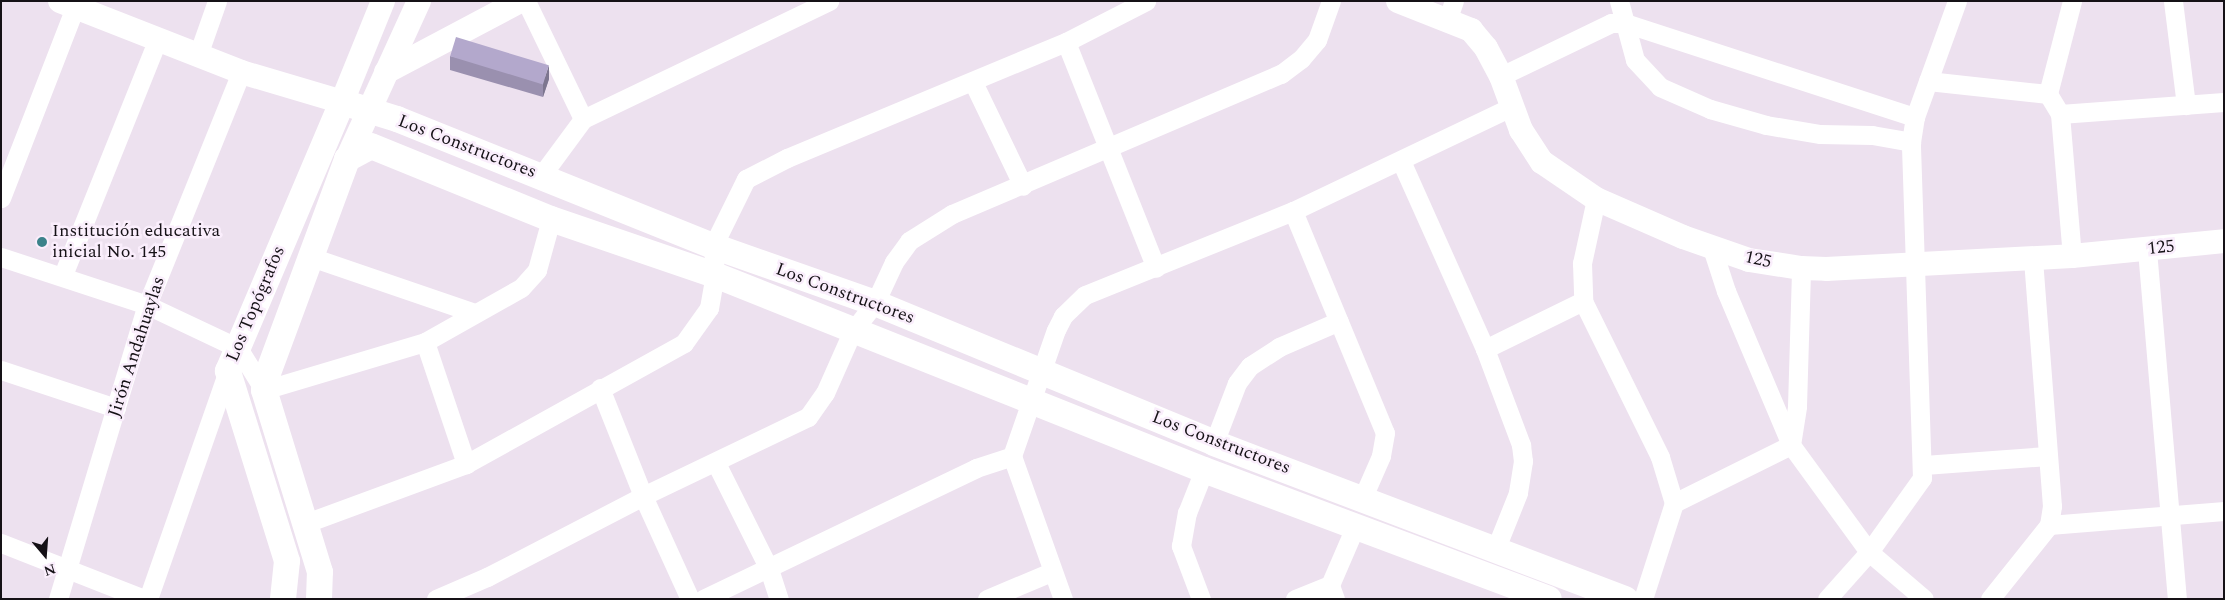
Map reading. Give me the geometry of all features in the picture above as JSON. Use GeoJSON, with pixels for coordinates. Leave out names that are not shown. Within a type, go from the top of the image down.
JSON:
{"type":"FeatureCollection","features":[{"type":"Feature","properties":{"kind":"main road","name":"Los Constructores"},"geometry":{"type":"LineString","coordinates":[[342,102],[369,110],[542,176],[713,246],[876,303],[1214,443],[1363,497],[1625,599]]}},
{"type":"Feature","properties":{"kind":"main road","name":"Los Topógrafos"},"geometry":{"type":"LineString","coordinates":[[283,599],[287,561],[233,360],[342,102]]}},
{"type":"Feature","properties":{"kind":"main road","name":"Los Constructores"},"geometry":{"type":"LineString","coordinates":[[346,159],[371,146],[380,149],[550,219],[715,275],[852,332],[1355,527],[1514,591],[1548,599]]}},
{"type":"Feature","properties":{"kind":"main road","name":"Los Topógrafos"},"geometry":{"type":"LineString","coordinates":[[264,390],[346,159]]}},
{"type":"Feature","properties":{"kind":"main road"},"geometry":{"type":"LineString","coordinates":[[264,390],[320,572],[319,599]]}},
{"type":"Feature","properties":{"kind":"street"},"geometry":{"type":"LineString","coordinates":[[198,55],[217,1]]}},
{"type":"Feature","properties":{"kind":"street"},"geometry":{"type":"LineString","coordinates":[[342,102],[383,1]]}},
{"type":"Feature","properties":{"kind":"street"},"geometry":{"type":"LineString","coordinates":[[346,159],[419,1]]}},
{"type":"Feature","properties":{"kind":"street"},"geometry":{"type":"LineString","coordinates":[[386,72],[520,1]]}},
{"type":"Feature","properties":{"kind":"street"},"geometry":{"type":"LineString","coordinates":[[526,1],[583,119]]}},
{"type":"Feature","properties":{"kind":"street"},"geometry":{"type":"LineString","coordinates":[[542,176],[583,119],[829,1]]}},
{"type":"Feature","properties":{"kind":"street"},"geometry":{"type":"LineString","coordinates":[[306,523],[466,464],[684,343],[709,308],[715,275],[713,246],[746,179],[787,158],[1066,42],[1146,1]]}},
{"type":"Feature","properties":{"kind":"street"},"geometry":{"type":"LineString","coordinates":[[436,599],[487,577],[643,496],[716,463],[808,417],[822,400],[852,332],[876,303],[894,262],[910,240],[934,222],[1281,74],[1301,59],[1317,40],[1331,1]]}},
{"type":"Feature","properties":{"kind":"street","name":"125"},"geometry":{"type":"LineString","coordinates":[[1398,1],[1450,11],[1472,30],[1486,48],[1501,76],[1521,130],[1542,162],[1596,199],[1712,248],[1749,260],[1801,268],[2072,256],[2224,241]]}},
{"type":"Feature","properties":{"kind":"street"},"geometry":{"type":"LineString","coordinates":[[1619,1],[1635,60],[1660,87],[1710,109],[1766,125],[1820,134],[1872,135],[1911,142]]}},
{"type":"Feature","properties":{"kind":"street"},"geometry":{"type":"LineString","coordinates":[[2072,1],[2048,94],[2060,114],[2072,256]]}},
{"type":"Feature","properties":{"kind":"street"},"geometry":{"type":"LineString","coordinates":[[2173,1],[2186,105]]}},
{"type":"Feature","properties":{"kind":"street"},"geometry":{"type":"LineString","coordinates":[[1827,599],[1869,552],[1914,494],[1924,465],[1911,142],[1915,117],[1954,2]]}},
{"type":"Feature","properties":{"kind":"street"},"geometry":{"type":"LineString","coordinates":[[1,198],[67,4]]}},
{"type":"Feature","properties":{"kind":"street","name":"Los Constructores"},"geometry":{"type":"LineString","coordinates":[[67,4],[241,72],[342,102]]}},
{"type":"Feature","properties":{"kind":"street"},"geometry":{"type":"LineString","coordinates":[[1501,76],[1611,23],[1625,23],[1915,117]]}},
{"type":"Feature","properties":{"kind":"street"},"geometry":{"type":"LineString","coordinates":[[63,275],[158,40]]}},
{"type":"Feature","properties":{"kind":"street"},"geometry":{"type":"LineString","coordinates":[[1066,42],[1156,268]]}},
{"type":"Feature","properties":{"kind":"street","name":"Jirón Andahuaylas"},"geometry":{"type":"LineString","coordinates":[[58,599],[69,571],[148,305],[241,72]]}},
{"type":"Feature","properties":{"kind":"street"},"geometry":{"type":"LineString","coordinates":[[1928,81],[2048,94]]}},
{"type":"Feature","properties":{"kind":"street"},"geometry":{"type":"LineString","coordinates":[[973,82],[1022,186]]}},
{"type":"Feature","properties":{"kind":"street"},"geometry":{"type":"LineString","coordinates":[[2060,114],[2224,102]]}},
{"type":"Feature","properties":{"kind":"street"},"geometry":{"type":"LineString","coordinates":[[1063,599],[1051,572],[1012,456],[1040,370],[1056,330],[1072,305],[1101,286],[1156,268],[1293,210],[1513,106]]}},
{"type":"Feature","properties":{"kind":"street"},"geometry":{"type":"LineString","coordinates":[[1401,160],[1517,428],[1523,461],[1518,493],[1496,548]]}},
{"type":"Feature","properties":{"kind":"street"},"geometry":{"type":"LineString","coordinates":[[1596,199],[1582,263],[1583,301],[1660,457],[1674,503],[1644,599]]}},
{"type":"Feature","properties":{"kind":"street"},"geometry":{"type":"LineString","coordinates":[[1293,210],[1385,433],[1381,456],[1363,497]]}},
{"type":"Feature","properties":{"kind":"street"},"geometry":{"type":"LineString","coordinates":[[1,257],[63,275],[148,305],[233,360],[264,390],[425,342],[521,288],[537,270],[550,219]]}},
{"type":"Feature","properties":{"kind":"street"},"geometry":{"type":"LineString","coordinates":[[1712,248],[1726,291],[1791,445],[1869,552],[1924,599]]}},
{"type":"Feature","properties":{"kind":"street"},"geometry":{"type":"LineString","coordinates":[[2147,250],[2177,599]]}},
{"type":"Feature","properties":{"kind":"street"},"geometry":{"type":"LineString","coordinates":[[311,257],[475,313]]}},
{"type":"Feature","properties":{"kind":"street"},"geometry":{"type":"LineString","coordinates":[[1990,599],[2049,525],[2052,486],[2048,456],[2033,257]]}},
{"type":"Feature","properties":{"kind":"street"},"geometry":{"type":"LineString","coordinates":[[1791,445],[1797,406],[1801,268]]}},
{"type":"Feature","properties":{"kind":"street"},"geometry":{"type":"LineString","coordinates":[[1484,349],[1583,301]]}},
{"type":"Feature","properties":{"kind":"street"},"geometry":{"type":"LineString","coordinates":[[1214,443],[1237,383],[1250,366],[1279,347],[1338,320]]}},
{"type":"Feature","properties":{"kind":"street"},"geometry":{"type":"LineString","coordinates":[[425,342],[466,464]]}},
{"type":"Feature","properties":{"kind":"street"},"geometry":{"type":"LineString","coordinates":[[148,599],[233,360]]}},
{"type":"Feature","properties":{"kind":"street"},"geometry":{"type":"LineString","coordinates":[[1,370],[116,408]]}},
{"type":"Feature","properties":{"kind":"street"},"geometry":{"type":"LineString","coordinates":[[600,388],[643,496],[690,599]]}},
{"type":"Feature","properties":{"kind":"street"},"geometry":{"type":"LineString","coordinates":[[1674,503],[1791,445]]}},
{"type":"Feature","properties":{"kind":"street"},"geometry":{"type":"LineString","coordinates":[[703,599],[769,569],[976,468],[1012,456]]}},
{"type":"Feature","properties":{"kind":"street"},"geometry":{"type":"LineString","coordinates":[[1924,465],[2048,456]]}},
{"type":"Feature","properties":{"kind":"street"},"geometry":{"type":"LineString","coordinates":[[716,463],[769,569],[779,599]]}},
{"type":"Feature","properties":{"kind":"street"},"geometry":{"type":"LineString","coordinates":[[1201,599],[1182,546],[1187,513],[1204,470]]}},
{"type":"Feature","properties":{"kind":"street"},"geometry":{"type":"LineString","coordinates":[[2049,525],[2170,518],[2224,511]]}},
{"type":"Feature","properties":{"kind":"street"},"geometry":{"type":"LineString","coordinates":[[1295,599],[1332,592],[1355,527]]}},
{"type":"Feature","properties":{"kind":"street"},"geometry":{"type":"LineString","coordinates":[[1,543],[144,599]]}},
{"type":"Feature","properties":{"kind":"street"},"geometry":{"type":"LineString","coordinates":[[987,599],[1051,572]]}},
{"type":"Feature","properties":{"kind":"building"},"geometry":{"type":"Polygon","coordinates":[[[456,37],[549,65],[543,84],[450,56],[456,37]]]}},
{"type":"Feature","properties":{"kind":"place","name":"Institución educativa inicial No. 145"},"geometry":{"type":"Point","coordinates":[42,242]}}]}
